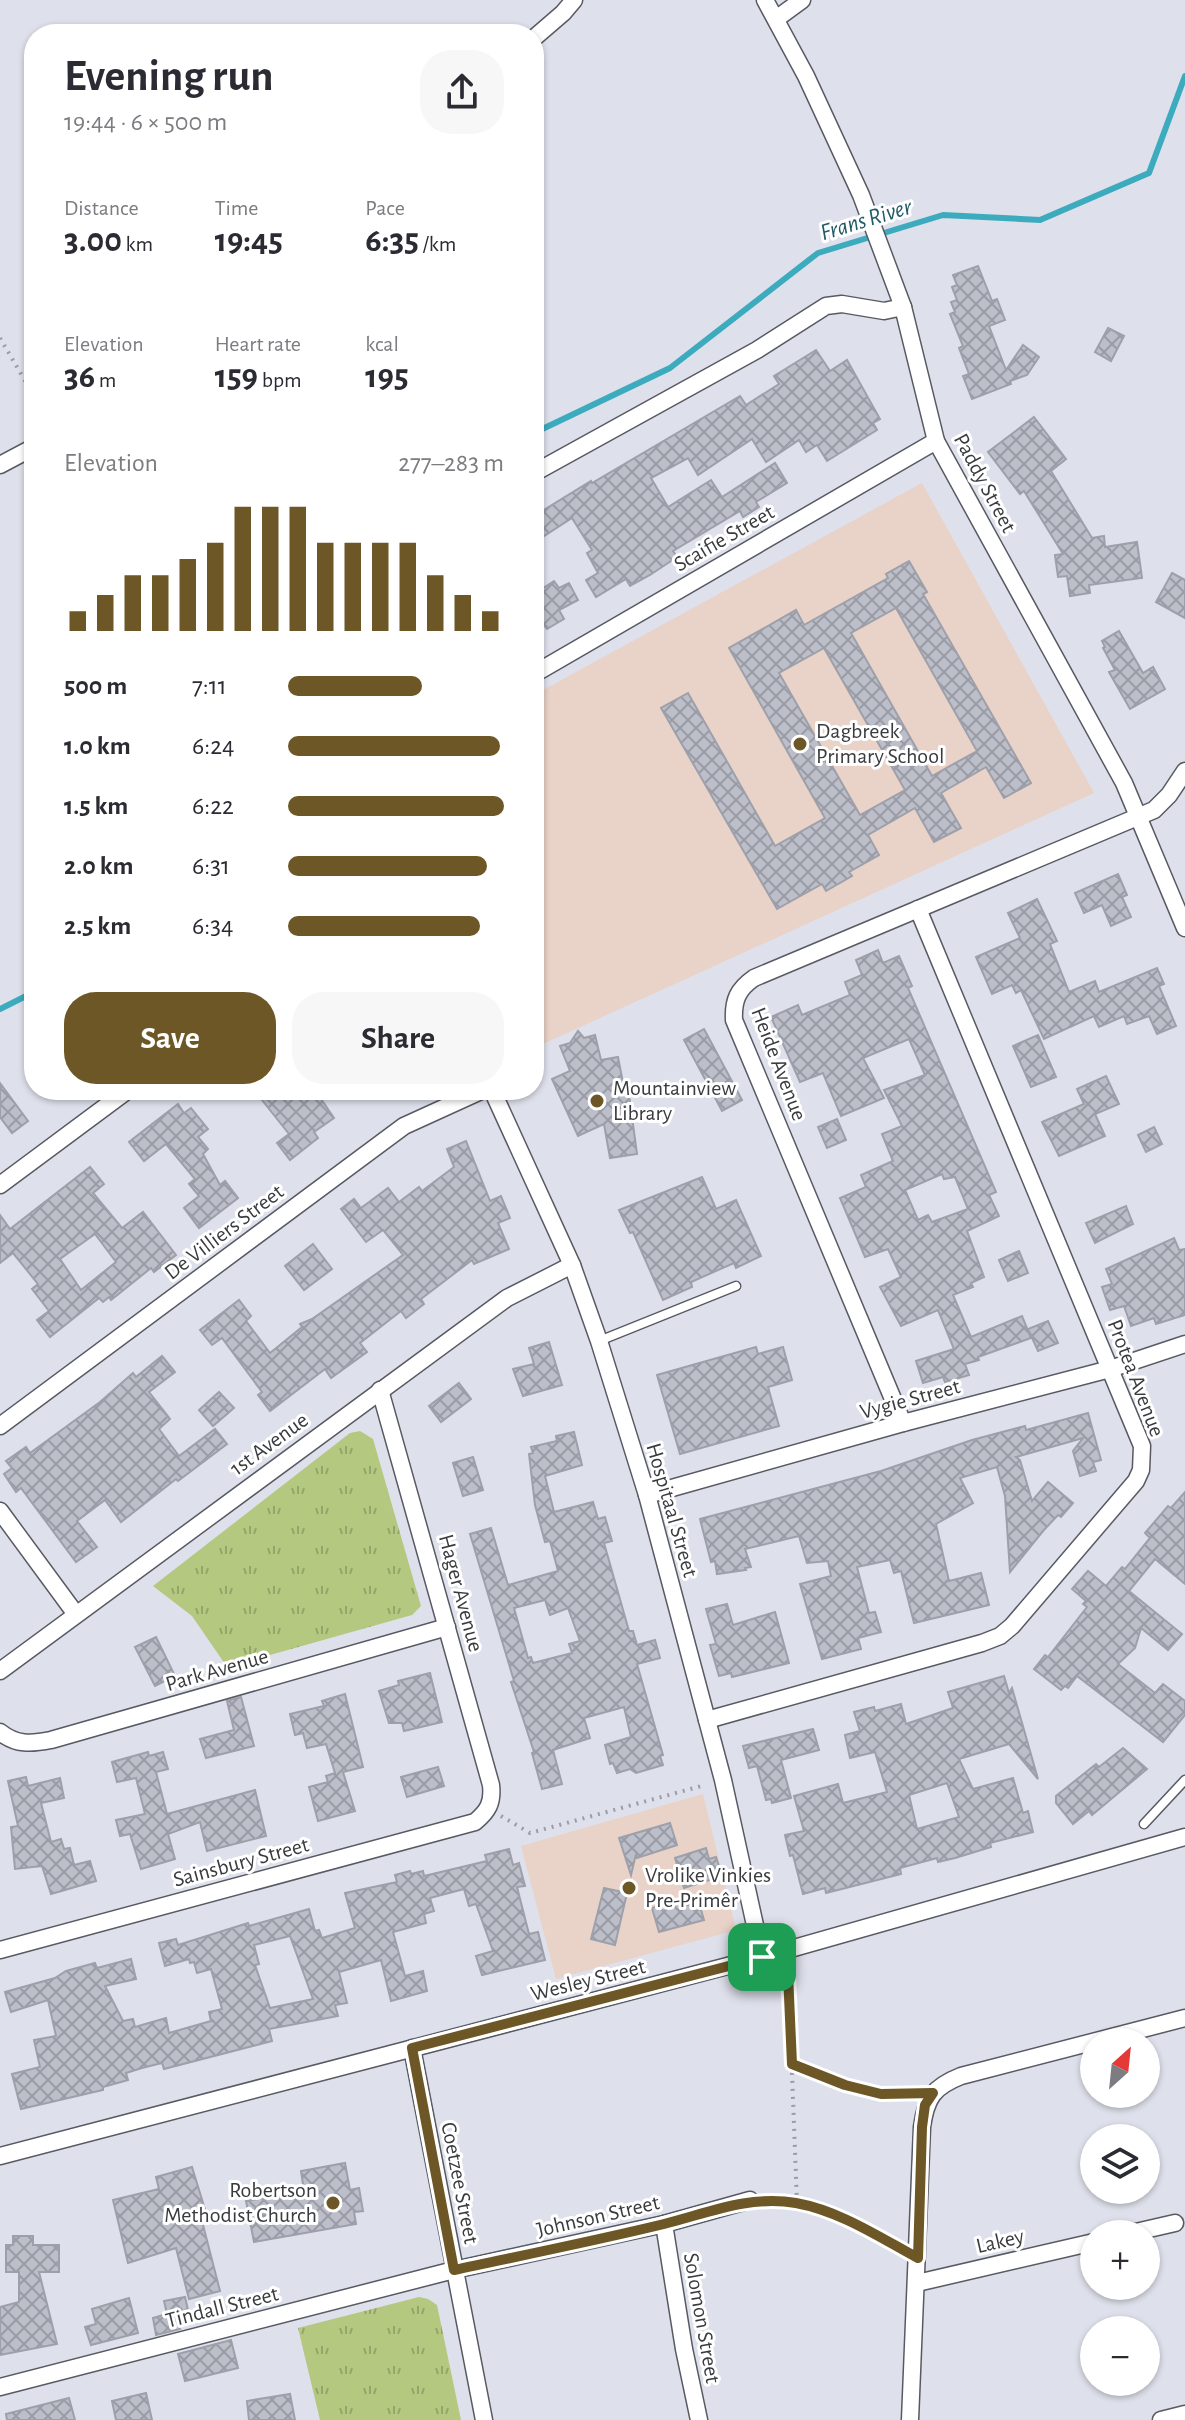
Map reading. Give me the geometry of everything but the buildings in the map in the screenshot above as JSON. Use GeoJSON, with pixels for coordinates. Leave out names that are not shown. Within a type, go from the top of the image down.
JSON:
{"type":"FeatureCollection","features":[{"type":"Feature","properties":{"kind":"street"},"geometry":{"type":"LineString","coordinates":[[544,29],[574,0]]}},
{"type":"Feature","properties":{"kind":"street","name":"Paddy Street"},"geometry":{"type":"LineString","coordinates":[[765,0],[806,76],[861,195],[888,264],[903,307],[936,441],[1124,783],[1185,928]]}},
{"type":"Feature","properties":{"kind":"street"},"geometry":{"type":"LineString","coordinates":[[776,19],[802,0]]}},
{"type":"Feature","properties":{"kind":"street"},"geometry":{"type":"LineString","coordinates":[[544,467],[757,350],[826,306],[842,304],[884,311],[903,307]]}},
{"type":"Feature","properties":{"kind":"street","name":"Scaifie Street"},"geometry":{"type":"LineString","coordinates":[[544,668],[936,441]]}},
{"type":"Feature","properties":{"kind":"street"},"geometry":{"type":"LineString","coordinates":[[0,465],[24,452]]}},
{"type":"Feature","properties":{"kind":"street","name":"Heide Avenue"},"geometry":{"type":"LineString","coordinates":[[903,1423],[734,1020],[736,995],[754,978],[1154,810],[1169,795],[1185,771]]}},
{"type":"Feature","properties":{"kind":"street","name":"Protea Avenue"},"geometry":{"type":"LineString","coordinates":[[707,1720],[1000,1636],[1012,1626],[1136,1481],[1141,1470],[1142,1446],[918,909]]}},
{"type":"Feature","properties":{"kind":"street"},"geometry":{"type":"LineString","coordinates":[[0,1185],[115,1100]]}},
{"type":"Feature","properties":{"kind":"street","name":"De Villiers Street"},"geometry":{"type":"LineString","coordinates":[[0,1426],[404,1126],[461,1100]]}},
{"type":"Feature","properties":{"kind":"street","name":"Hospitaal Street"},"geometry":{"type":"LineString","coordinates":[[497,1100],[572,1265],[647,1495],[740,1848],[762,1957]]}},
{"type":"Feature","properties":{"kind":"street","name":"1st Avenue"},"geometry":{"type":"LineString","coordinates":[[0,1671],[518,1290],[572,1265]]}},
{"type":"Feature","properties":{"kind":"street","name":"Vygie Street"},"geometry":{"type":"LineString","coordinates":[[647,1495],[1110,1369],[1185,1344]]}},
{"type":"Feature","properties":{"kind":"street","name":"Hager Avenue"},"geometry":{"type":"LineString","coordinates":[[380,1390],[491,1785],[489,1809]]}},
{"type":"Feature","properties":{"kind":"street"},"geometry":{"type":"LineString","coordinates":[[0,1511],[75,1613]]}},
{"type":"Feature","properties":{"kind":"street","name":"Park Avenue"},"geometry":{"type":"LineString","coordinates":[[0,1732],[17,1742],[51,1740],[447,1627]]}},
{"type":"Feature","properties":{"kind":"street","name":"Sainsbury Street"},"geometry":{"type":"LineString","coordinates":[[0,1950],[475,1822],[489,1809]]}},
{"type":"Feature","properties":{"kind":"street","name":"Wesley Street"},"geometry":{"type":"LineString","coordinates":[[0,2156],[787,1951],[1185,1837]]}},
{"type":"Feature","properties":{"kind":"street"},"geometry":{"type":"LineString","coordinates":[[910,2420],[922,2127],[925,2105],[933,2093],[946,2082],[961,2076],[1185,2018]]}},
{"type":"Feature","properties":{"kind":"street","name":"Coetzee Street"},"geometry":{"type":"LineString","coordinates":[[412,2048],[484,2420]]}},
{"type":"Feature","properties":{"kind":"street","name":"Johnson Street"},"geometry":{"type":"LineString","coordinates":[[454,2270],[664,2224],[750,2200]]}},
{"type":"Feature","properties":{"kind":"street"},"geometry":{"type":"LineString","coordinates":[[1160,2226],[1175,2223]]}},
{"type":"Feature","properties":{"kind":"street","name":"Solomon Street"},"geometry":{"type":"LineString","coordinates":[[664,2224],[699,2420]]}},
{"type":"Feature","properties":{"kind":"street","name":"Lakey"},"geometry":{"type":"LineString","coordinates":[[917,2283],[1080,2245]]}},
{"type":"Feature","properties":{"kind":"street","name":"Tindall Street"},"geometry":{"type":"LineString","coordinates":[[0,2387],[454,2270]]}},
{"type":"Feature","properties":{"kind":"street"},"geometry":{"type":"LineString","coordinates":[[1161,2420],[1185,2414]]}},
{"type":"Feature","properties":{"kind":"lane"},"geometry":{"type":"LineString","coordinates":[[599,1341],[736,1286]]}},
{"type":"Feature","properties":{"kind":"lane"},"geometry":{"type":"LineString","coordinates":[[1144,1824],[1185,1780]]}},
{"type":"Feature","properties":{"kind":"path"},"geometry":{"type":"LineString","coordinates":[[0,338],[24,379]]}},
{"type":"Feature","properties":{"kind":"path"},"geometry":{"type":"LineString","coordinates":[[489,1809],[530,1833],[689,1790]]}},
{"type":"Feature","properties":{"kind":"path"},"geometry":{"type":"LineString","coordinates":[[787,1951],[797,2203]]}},
{"type":"Feature","properties":{"kind":"path"},"geometry":{"type":"LineString","coordinates":[[792,2064],[845,2085],[881,2094],[933,2093]]}},
{"type":"Feature","properties":{"kind":"path"},"geometry":{"type":"LineString","coordinates":[[750,2200],[797,2203],[822,2209],[918,2258]]}},
{"type":"Feature","properties":{"kind":"shaded area","name":"Dagbreek Primary School"},"geometry":{"type":"Polygon","coordinates":[[[922,483],[1094,793],[544,1043],[544,690],[922,483]]]}},
{"type":"Feature","properties":{"kind":"shaded area","name":"Vrolike Vinkies Pre-Primêr"},"geometry":{"type":"Polygon","coordinates":[[[703,1794],[736,1930],[556,1979],[521,1846],[703,1794]]]}},
{"type":"Feature","properties":{"kind":"green space"},"geometry":{"type":"Polygon","coordinates":[[[360,1431],[373,1439],[421,1606],[412,1615],[227,1667],[192,1616],[153,1586],[350,1433],[360,1431]]]}},
{"type":"Feature","properties":{"kind":"green space"},"geometry":{"type":"Polygon","coordinates":[[[419,2297],[437,2305],[461,2420],[320,2420],[298,2328],[419,2297]]]}},
{"type":"Feature","properties":{"kind":"waterway","name":"Frans River"},"geometry":{"type":"LineString","coordinates":[[544,428],[670,368],[818,253],[943,215],[1040,220],[1149,173],[1185,76]]}},
{"type":"Feature","properties":{"kind":"waterway","name":"Frans River"},"geometry":{"type":"LineString","coordinates":[[0,1009],[24,997]]}},
{"type":"Feature","properties":{"kind":"place","name":"Dagbreek Primary School"},"geometry":{"type":"Point","coordinates":[800,744]}},
{"type":"Feature","properties":{"kind":"place","name":"Mountainview Library"},"geometry":{"type":"Point","coordinates":[597,1101]}},
{"type":"Feature","properties":{"kind":"place","name":"Vrolike Vinkies Pre-Primêr"},"geometry":{"type":"Point","coordinates":[629,1888]}},
{"type":"Feature","properties":{"kind":"place","name":"Robertson Methodist Church"},"geometry":{"type":"Point","coordinates":[333,2203]}},
{"type":"Feature","properties":{"kind":"route"},"geometry":{"type":"LineString","coordinates":[[787,1951],[792,2064],[845,2085],[881,2094],[933,2093],[925,2105],[922,2127],[918,2258],[822,2209],[775,2200],[750,2200],[664,2224],[454,2270],[412,2048],[762,1957],[787,1951]]}}]}
